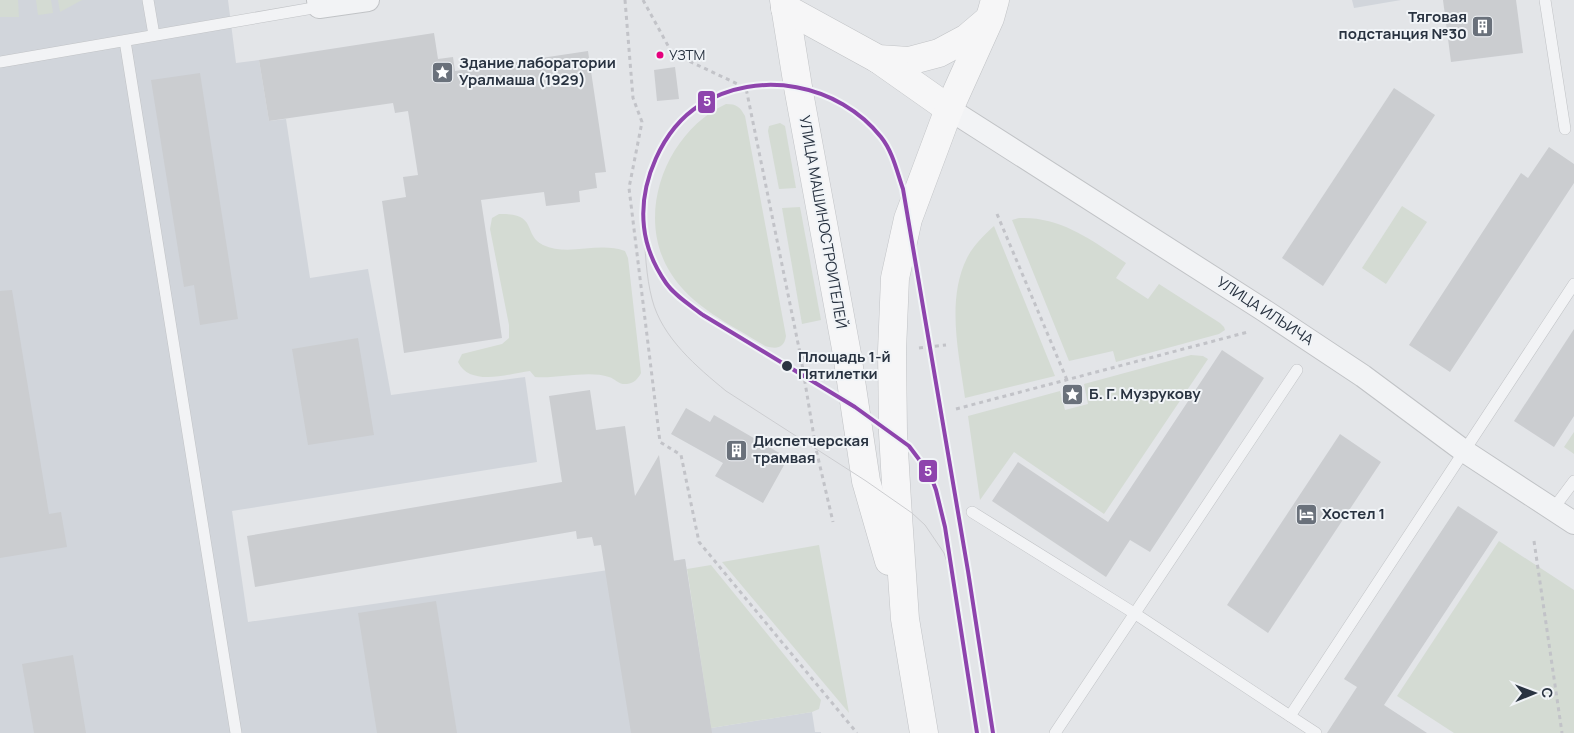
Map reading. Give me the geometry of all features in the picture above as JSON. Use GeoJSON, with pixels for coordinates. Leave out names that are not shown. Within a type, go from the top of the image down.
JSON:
{"type":"FeatureCollection","features":[{"type":"Feature","properties":{"kind":"main road"},"geometry":{"type":"LineString","coordinates":[[780,3],[878,59],[949,109]]}},
{"type":"Feature","properties":{"kind":"main road","name":"УЛИЦА МАШИНОСТРОИТЕЛЕЙ"},"geometry":{"type":"LineString","coordinates":[[780,3],[798,87],[847,354],[866,481],[905,619]]}},
{"type":"Feature","properties":{"kind":"main road"},"geometry":{"type":"LineString","coordinates":[[878,59],[909,61],[940,53],[967,38],[992,9]]}},
{"type":"Feature","properties":{"kind":"main road","name":"УЛИЦА МАШИНОСТРОИТЕЛЕЙ"},"geometry":{"type":"LineString","coordinates":[[924,733],[905,619],[893,433],[892,351],[895,278],[908,219],[949,109],[992,9]]}},
{"type":"Feature","properties":{"kind":"street"},"geometry":{"type":"LineString","coordinates":[[318,4],[368,0]]}},
{"type":"Feature","properties":{"kind":"street","name":"УЛИЦА ИЛЬИЧА"},"geometry":{"type":"LineString","coordinates":[[949,109],[1270,314],[1363,376],[1464,451],[1574,523]]}},
{"type":"Feature","properties":{"kind":"lane"},"geometry":{"type":"LineString","coordinates":[[148,0],[154,36]]}},
{"type":"Feature","properties":{"kind":"lane"},"geometry":{"type":"LineString","coordinates":[[1545,0],[1565,129]]}},
{"type":"Feature","properties":{"kind":"lane"},"geometry":{"type":"LineString","coordinates":[[0,62],[154,36],[318,4]]}},
{"type":"Feature","properties":{"kind":"lane"},"geometry":{"type":"LineString","coordinates":[[125,41],[236,733]]}},
{"type":"Feature","properties":{"kind":"lane"},"geometry":{"type":"LineString","coordinates":[[1290,716],[1574,284]]}},
{"type":"Feature","properties":{"kind":"lane"},"geometry":{"type":"LineString","coordinates":[[1055,733],[1297,370]]}},
{"type":"Feature","properties":{"kind":"lane"},"geometry":{"type":"LineString","coordinates":[[1552,509],[1574,481]]}},
{"type":"Feature","properties":{"kind":"lane"},"geometry":{"type":"LineString","coordinates":[[972,512],[1134,613],[1316,733]]}},
{"type":"Feature","properties":{"kind":"path"},"geometry":{"type":"LineString","coordinates":[[625,0],[633,98],[642,122],[628,188],[660,442],[681,454],[699,542],[857,733]]}},
{"type":"Feature","properties":{"kind":"path"},"geometry":{"type":"LineString","coordinates":[[643,0],[672,53],[746,88],[800,358],[816,449],[833,522]]}},
{"type":"Feature","properties":{"kind":"path"},"geometry":{"type":"LineString","coordinates":[[997,214],[1068,380]]}},
{"type":"Feature","properties":{"kind":"path"},"geometry":{"type":"LineString","coordinates":[[956,409],[1248,332]]}},
{"type":"Feature","properties":{"kind":"path"},"geometry":{"type":"LineString","coordinates":[[1534,541],[1562,733]]}},
{"type":"Feature","properties":{"kind":"shaded area"},"geometry":{"type":"Polygon","coordinates":[[[0,0],[228,0],[236,63],[259,60],[269,121],[286,119],[310,278],[368,269],[391,395],[525,377],[537,462],[232,511],[248,622],[685,559],[711,728],[812,712],[815,732],[821,733],[0,733],[0,0]]]}},
{"type":"Feature","properties":{"kind":"shaded area"},"geometry":{"type":"Polygon","coordinates":[[[0,0],[18,0],[19,17],[0,17],[0,0]]]}},
{"type":"Feature","properties":{"kind":"shaded area"},"geometry":{"type":"Polygon","coordinates":[[[36,0],[51,0],[53,13],[38,15],[36,0]]]}},
{"type":"Feature","properties":{"kind":"shaded area"},"geometry":{"type":"Polygon","coordinates":[[[58,0],[82,0],[60,12],[58,0]]]}},
{"type":"Feature","properties":{"kind":"shaded area"},"geometry":{"type":"Polygon","coordinates":[[[1352,0],[1401,0],[1354,8],[1352,0]]]}},
{"type":"Feature","properties":{"kind":"shaded area"},"geometry":{"type":"Polygon","coordinates":[[[726,104],[738,107],[745,116],[786,336],[779,347],[765,346],[726,323],[701,305],[689,295],[670,272],[660,249],[655,225],[656,200],[662,176],[673,154],[687,133],[705,117],[726,104]]]}},
{"type":"Feature","properties":{"kind":"shaded area"},"geometry":{"type":"Polygon","coordinates":[[[780,123],[785,126],[796,188],[779,189],[768,131],[769,126],[780,123]]]}},
{"type":"Feature","properties":{"kind":"shaded area"},"geometry":{"type":"Polygon","coordinates":[[[1402,206],[1427,222],[1386,284],[1362,268],[1402,206]]]}},
{"type":"Feature","properties":{"kind":"shaded area"},"geometry":{"type":"Polygon","coordinates":[[[800,207],[821,320],[802,324],[782,208],[800,207]]]}},
{"type":"Feature","properties":{"kind":"shaded area"},"geometry":{"type":"Polygon","coordinates":[[[499,214],[512,215],[525,220],[537,240],[543,245],[553,248],[573,250],[615,248],[625,251],[628,258],[641,373],[639,377],[624,384],[609,377],[592,374],[535,377],[530,371],[501,376],[480,377],[464,370],[458,362],[462,354],[502,344],[509,338],[509,325],[490,229],[492,218],[499,214]]]}},
{"type":"Feature","properties":{"kind":"shaded area"},"geometry":{"type":"Polygon","coordinates":[[[1019,218],[1049,221],[1089,239],[1126,263],[1116,278],[1148,299],[1159,284],[1220,323],[1225,330],[1219,334],[1116,362],[1113,351],[1069,361],[1012,220],[1019,218]]]}},
{"type":"Feature","properties":{"kind":"shaded area"},"geometry":{"type":"Polygon","coordinates":[[[994,226],[1055,376],[965,398],[957,345],[957,291],[969,254],[994,226]]]}},
{"type":"Feature","properties":{"kind":"shaded area"},"geometry":{"type":"Polygon","coordinates":[[[1191,355],[1203,356],[1208,359],[1104,514],[1014,452],[980,500],[968,416],[1060,391],[1065,410],[1088,404],[1084,384],[1191,355]]]}},
{"type":"Feature","properties":{"kind":"shaded area"},"geometry":{"type":"Polygon","coordinates":[[[1574,432],[1574,454],[1564,447],[1574,432]]]}},
{"type":"Feature","properties":{"kind":"shaded area"},"geometry":{"type":"Polygon","coordinates":[[[1499,541],[1574,590],[1574,733],[1454,733],[1397,696],[1499,541]]]}},
{"type":"Feature","properties":{"kind":"shaded area"},"geometry":{"type":"Polygon","coordinates":[[[819,545],[849,713],[722,562],[819,545]]]}},
{"type":"Feature","properties":{"kind":"shaded area"},"geometry":{"type":"Polygon","coordinates":[[[711,565],[821,700],[819,709],[812,712],[711,728],[687,569],[711,565]]]}},
{"type":"Feature","properties":{"kind":"building","name":"Тяговая подстанция №30"},"geometry":{"type":"Polygon","coordinates":[[[1443,0],[1516,0],[1523,53],[1451,62],[1443,0]]]}},
{"type":"Feature","properties":{"kind":"building"},"geometry":{"type":"Polygon","coordinates":[[[434,33],[438,59],[453,57],[455,71],[588,51],[606,172],[595,173],[597,188],[579,191],[580,202],[546,206],[544,192],[481,200],[502,338],[404,353],[382,201],[406,197],[403,177],[418,175],[408,111],[395,113],[393,103],[269,121],[259,60],[434,33]]]}},
{"type":"Feature","properties":{"kind":"building"},"geometry":{"type":"Polygon","coordinates":[[[675,67],[679,99],[657,101],[654,70],[675,67]]]}},
{"type":"Feature","properties":{"kind":"building"},"geometry":{"type":"Polygon","coordinates":[[[200,73],[238,319],[200,325],[194,285],[184,287],[151,80],[200,73]]]}},
{"type":"Feature","properties":{"kind":"building"},"geometry":{"type":"Polygon","coordinates":[[[1394,88],[1435,115],[1323,286],[1282,258],[1394,88]]]}},
{"type":"Feature","properties":{"kind":"building"},"geometry":{"type":"Polygon","coordinates":[[[1549,147],[1574,164],[1574,183],[1450,372],[1409,345],[1521,173],[1528,178],[1549,147]]]}},
{"type":"Feature","properties":{"kind":"building"},"geometry":{"type":"Polygon","coordinates":[[[12,290],[49,514],[61,512],[67,547],[0,558],[0,291],[12,290]]]}},
{"type":"Feature","properties":{"kind":"building"},"geometry":{"type":"Polygon","coordinates":[[[1574,329],[1574,416],[1554,447],[1514,421],[1574,329]]]}},
{"type":"Feature","properties":{"kind":"building"},"geometry":{"type":"Polygon","coordinates":[[[358,338],[374,435],[308,445],[292,349],[358,338]]]}},
{"type":"Feature","properties":{"kind":"building"},"geometry":{"type":"Polygon","coordinates":[[[1222,350],[1264,378],[1150,552],[1130,540],[1106,577],[992,501],[1018,462],[1108,522],[1222,350]]]}},
{"type":"Feature","properties":{"kind":"building"},"geometry":{"type":"Polygon","coordinates":[[[590,390],[596,430],[625,426],[635,496],[659,455],[674,561],[685,559],[712,733],[631,733],[601,545],[594,546],[592,537],[577,539],[576,531],[255,587],[247,536],[562,482],[549,396],[590,390]]]}},
{"type":"Feature","properties":{"kind":"building","name":"Диспетчерская трамвая"},"geometry":{"type":"Polygon","coordinates":[[[686,408],[710,422],[714,415],[788,458],[763,503],[715,476],[723,463],[671,434],[686,408]]]}},
{"type":"Feature","properties":{"kind":"building"},"geometry":{"type":"Polygon","coordinates":[[[1340,434],[1381,462],[1268,633],[1227,605],[1340,434]]]}},
{"type":"Feature","properties":{"kind":"building"},"geometry":{"type":"Polygon","coordinates":[[[1458,506],[1498,532],[1384,705],[1427,733],[1327,733],[1357,687],[1344,679],[1458,506]]]}},
{"type":"Feature","properties":{"kind":"building"},"geometry":{"type":"Polygon","coordinates":[[[436,601],[457,733],[377,733],[358,613],[436,601]]]}},
{"type":"Feature","properties":{"kind":"building"},"geometry":{"type":"Polygon","coordinates":[[[73,655],[86,733],[34,733],[22,664],[73,655]]]}},
{"type":"Feature","properties":{"kind":"tram line"},"geometry":{"type":"LineString","coordinates":[[644,226],[645,254],[652,299],[664,326],[682,351],[726,391],[866,481],[912,513],[925,525],[944,553],[954,583]]}},
{"type":"Feature","properties":{"kind":"transit line","name":"5"},"geometry":{"type":"LineString","coordinates":[[977,733],[945,527],[930,474],[909,446],[855,407],[703,315],[683,300],[666,283],[652,256],[645,234],[643,210],[645,193],[656,158],[664,143],[686,115],[700,105],[723,94],[747,87],[772,85],[796,87],[821,94],[843,104],[864,119],[881,137],[892,156],[903,189],[968,571],[993,733]]}},
{"type":"Feature","properties":{"kind":"place","name":"Тяговая подстанция №30"},"geometry":{"type":"Point","coordinates":[1483,26]}},
{"type":"Feature","properties":{"kind":"place","name":"УЗТМ"},"geometry":{"type":"Point","coordinates":[660,55]}},
{"type":"Feature","properties":{"kind":"place","name":"Здание лаборатории Уралмаша (1929)"},"geometry":{"type":"Point","coordinates":[443,72]}},
{"type":"Feature","properties":{"kind":"place","name":"Площадь 1-й Пятилетки"},"geometry":{"type":"Point","coordinates":[787,366]}},
{"type":"Feature","properties":{"kind":"place","name":"Б. Г. Музрукову"},"geometry":{"type":"Point","coordinates":[1073,394]}},
{"type":"Feature","properties":{"kind":"place","name":"Диспетчерская трамвая"},"geometry":{"type":"Point","coordinates":[737,450]}},
{"type":"Feature","properties":{"kind":"place","name":"Хостел 1"},"geometry":{"type":"Point","coordinates":[1306,514]}}]}
